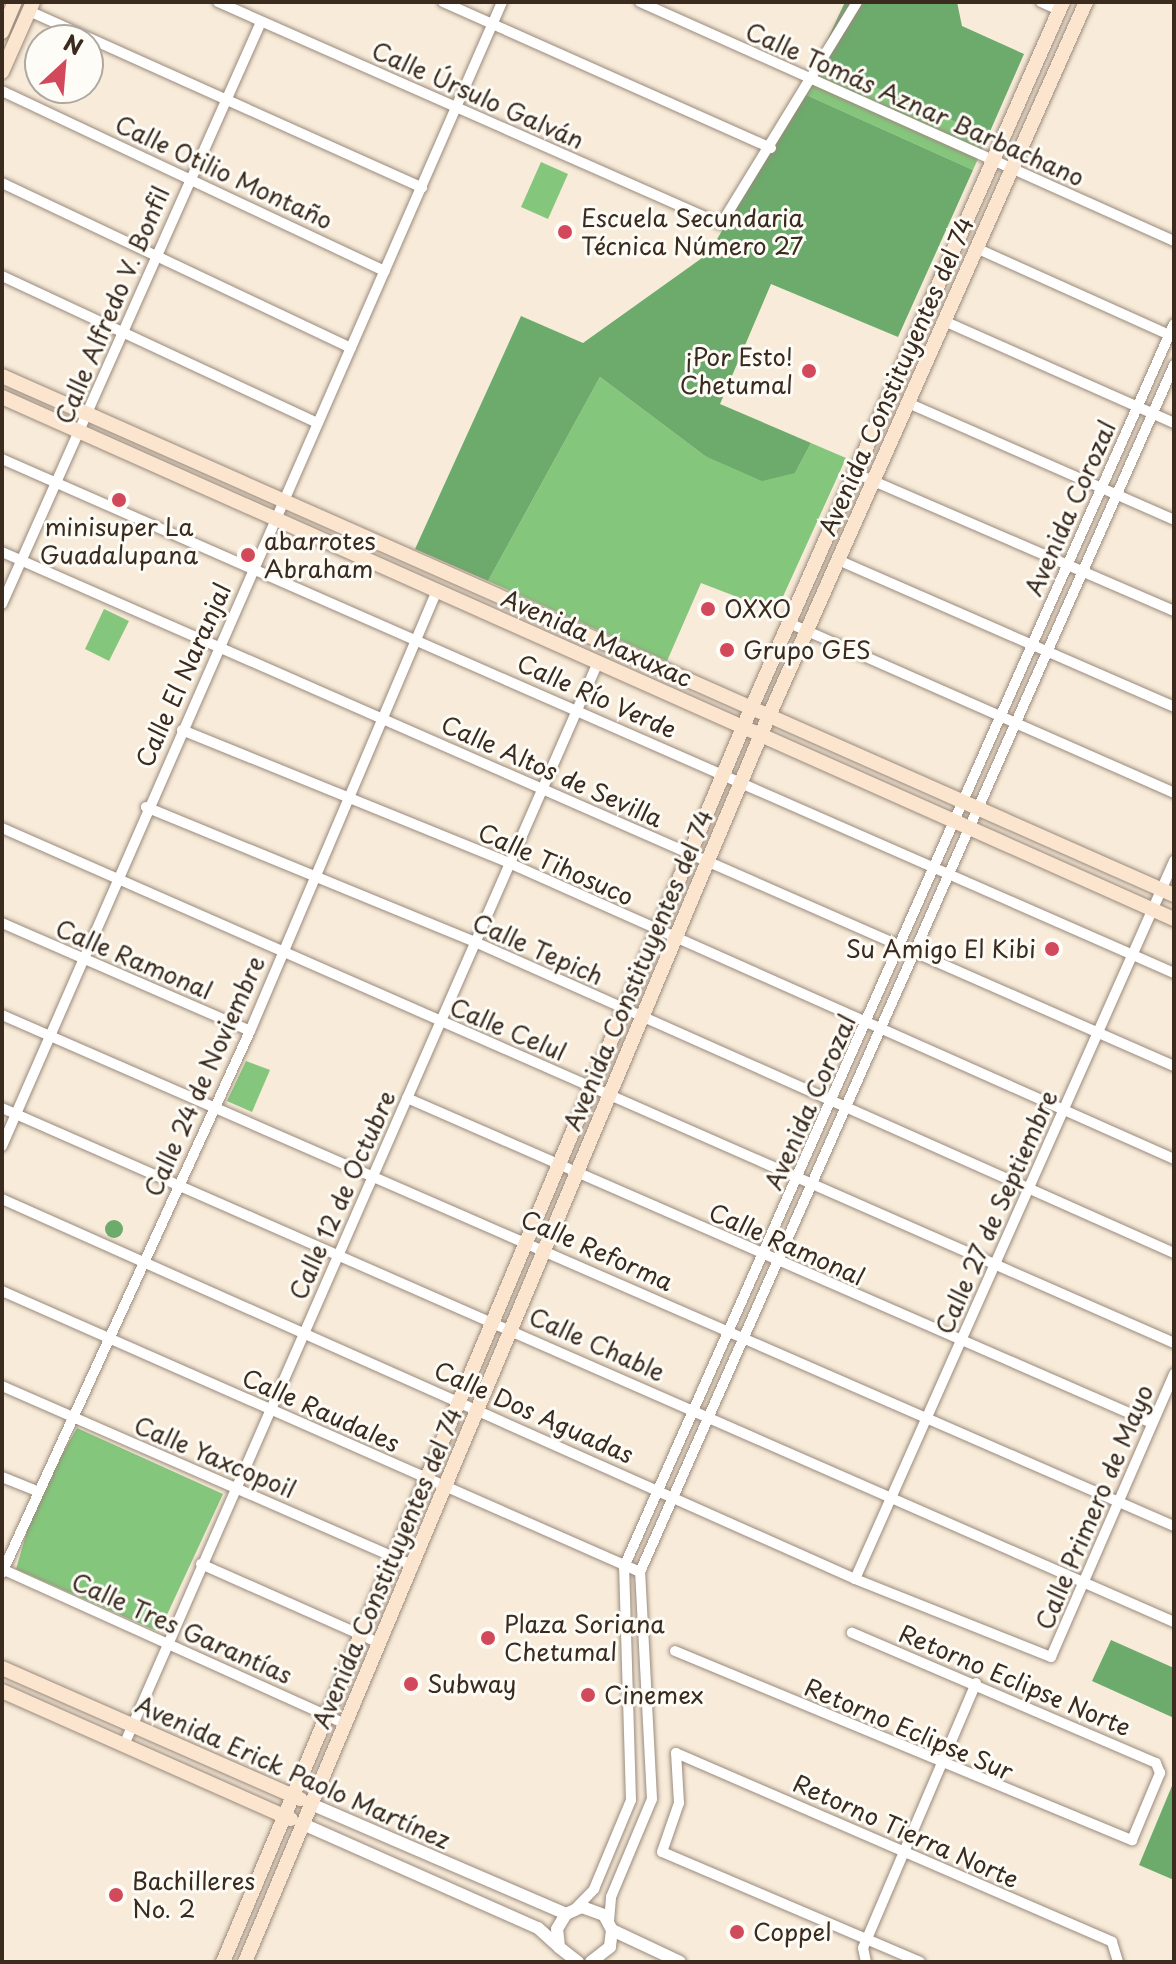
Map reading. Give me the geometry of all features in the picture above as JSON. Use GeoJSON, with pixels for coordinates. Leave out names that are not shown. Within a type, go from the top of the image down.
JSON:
{"type":"FeatureCollection","features":[{"type":"Feature","properties":{"kind":"main road"},"geometry":{"type":"LineString","coordinates":[[2,32],[15,2]]}},
{"type":"Feature","properties":{"kind":"main road","name":"Avenida Constituyentes del 74"},"geometry":{"type":"LineString","coordinates":[[245,1962],[768,718],[1086,2]]}},
{"type":"Feature","properties":{"kind":"main road","name":"Avenida Constituyentes del 74"},"geometry":{"type":"LineString","coordinates":[[223,1962],[750,711],[1061,6]]}},
{"type":"Feature","properties":{"kind":"main road"},"geometry":{"type":"LineString","coordinates":[[2,72],[31,7]]}},
{"type":"Feature","properties":{"kind":"main road","name":"Avenida Maxuxac"},"geometry":{"type":"LineString","coordinates":[[2,376],[750,711],[1168,892]]}},
{"type":"Feature","properties":{"kind":"main road","name":"Avenida Maxuxac"},"geometry":{"type":"LineString","coordinates":[[2,397],[273,520],[968,824],[1174,919]]}},
{"type":"Feature","properties":{"kind":"main road","name":"Avenida Erick Paolo Martínez"},"geometry":{"type":"LineString","coordinates":[[2,1668],[311,1804]]}},
{"type":"Feature","properties":{"kind":"main road","name":"Avenida Erick Paolo Martínez"},"geometry":{"type":"LineString","coordinates":[[2,1691],[303,1824]]}},
{"type":"Feature","properties":{"kind":"street","name":"Calle Úrsulo Galván"},"geometry":{"type":"LineString","coordinates":[[218,2],[721,224],[771,148]]}},
{"type":"Feature","properties":{"kind":"street"},"geometry":{"type":"LineString","coordinates":[[443,2],[771,148],[857,2]]}},
{"type":"Feature","properties":{"kind":"street","name":"Calle El Naranjal"},"geometry":{"type":"LineString","coordinates":[[2,1146],[80,958],[502,2]]}},
{"type":"Feature","properties":{"kind":"street","name":"Calle Tomás Aznar Barbachano"},"geometry":{"type":"LineString","coordinates":[[640,2],[1174,241]]}},
{"type":"Feature","properties":{"kind":"street"},"geometry":{"type":"LineString","coordinates":[[1041,2],[1061,6]]}},
{"type":"Feature","properties":{"kind":"street"},"geometry":{"type":"LineString","coordinates":[[31,7],[422,188]]}},
{"type":"Feature","properties":{"kind":"street","name":"Calle Alfredo V. Bonfil"},"geometry":{"type":"LineString","coordinates":[[2,604],[80,432],[154,254],[261,22]]}},
{"type":"Feature","properties":{"kind":"street","name":"Calle Otilio Montaño"},"geometry":{"type":"LineString","coordinates":[[2,91],[189,176],[385,271]]}},
{"type":"Feature","properties":{"kind":"street"},"geometry":{"type":"LineString","coordinates":[[2,183],[351,348]]}},
{"type":"Feature","properties":{"kind":"street"},"geometry":{"type":"LineString","coordinates":[[976,248],[1172,332]]}},
{"type":"Feature","properties":{"kind":"street"},"geometry":{"type":"LineString","coordinates":[[2,276],[317,423]]}},
{"type":"Feature","properties":{"kind":"street"},"geometry":{"type":"LineString","coordinates":[[944,321],[1174,423]]}},
{"type":"Feature","properties":{"kind":"street","name":"Avenida Corozal"},"geometry":{"type":"LineString","coordinates":[[610,1926],[611,1897],[652,1799],[640,1572],[916,952],[968,824],[968,805],[998,717],[1172,332]]}},
{"type":"Feature","properties":{"kind":"street"},"geometry":{"type":"LineString","coordinates":[[908,355],[926,362]]}},
{"type":"Feature","properties":{"kind":"street","name":"Avenida Corozal"},"geometry":{"type":"LineString","coordinates":[[570,1911],[594,1889],[631,1800],[624,1567],[902,946],[953,818],[968,805],[1013,723],[1174,365]]}},
{"type":"Feature","properties":{"kind":"street"},"geometry":{"type":"LineString","coordinates":[[908,403],[1174,520]]}},
{"type":"Feature","properties":{"kind":"street","name":"Calle Río Verde"},"geometry":{"type":"LineString","coordinates":[[2,459],[1174,973]]}},
{"type":"Feature","properties":{"kind":"street"},"geometry":{"type":"LineString","coordinates":[[855,473],[1174,611]]}},
{"type":"Feature","properties":{"kind":"street","name":"Calle Altos de Sevilla"},"geometry":{"type":"LineString","coordinates":[[2,552],[1174,1066]]}},
{"type":"Feature","properties":{"kind":"street"},"geometry":{"type":"LineString","coordinates":[[838,560],[1174,707]]}},
{"type":"Feature","properties":{"kind":"street","name":"Calle 24 de Noviembre"},"geometry":{"type":"LineString","coordinates":[[2,1571],[75,1419],[212,1105],[250,1031],[386,721],[436,592]]}},
{"type":"Feature","properties":{"kind":"street"},"geometry":{"type":"LineString","coordinates":[[789,623],[1174,793]]}},
{"type":"Feature","properties":{"kind":"street","name":"Calle 12 de Octubre"},"geometry":{"type":"LineString","coordinates":[[124,1745],[303,1330],[598,662]]}},
{"type":"Feature","properties":{"kind":"street","name":"Calle Tihosuco"},"geometry":{"type":"LineString","coordinates":[[182,730],[351,796],[509,863],[1174,1159]]}},
{"type":"Feature","properties":{"kind":"street","name":"Calle Tepich"},"geometry":{"type":"LineString","coordinates":[[146,807],[475,942],[1174,1253]]}},
{"type":"Feature","properties":{"kind":"street","name":"Calle Celul"},"geometry":{"type":"LineString","coordinates":[[2,828],[1174,1343]]}},
{"type":"Feature","properties":{"kind":"street","name":"Calle 27 de Septiembre"},"geometry":{"type":"LineString","coordinates":[[855,1579],[1152,910],[1168,892],[1174,861]]}},
{"type":"Feature","properties":{"kind":"street","name":"Calle Ramonal"},"geometry":{"type":"LineString","coordinates":[[2,923],[250,1031]]}},
{"type":"Feature","properties":{"kind":"street","name":"Calle Reforma"},"geometry":{"type":"LineString","coordinates":[[2,1015],[527,1241],[1174,1526]]}},
{"type":"Feature","properties":{"kind":"street","name":"Calle Ramonal"},"geometry":{"type":"LineString","coordinates":[[407,1098],[960,1344],[1152,1423]]}},
{"type":"Feature","properties":{"kind":"street","name":"Calle Chable"},"geometry":{"type":"LineString","coordinates":[[2,1108],[494,1320],[1174,1622]]}},
{"type":"Feature","properties":{"kind":"street","name":"Calle Dos Aguadas"},"geometry":{"type":"LineString","coordinates":[[2,1199],[303,1330],[855,1579],[1051,1657]]}},
{"type":"Feature","properties":{"kind":"street","name":"Calle Raudales"},"geometry":{"type":"LineString","coordinates":[[2,1291],[640,1572]]}},
{"type":"Feature","properties":{"kind":"street","name":"Calle Primero de Mayo"},"geometry":{"type":"LineString","coordinates":[[1051,1657],[1174,1374]]}},
{"type":"Feature","properties":{"kind":"street","name":"Calle Yaxcopoil"},"geometry":{"type":"LineString","coordinates":[[2,1386],[412,1565]]}},
{"type":"Feature","properties":{"kind":"street"},"geometry":{"type":"LineString","coordinates":[[2,1477],[39,1492]]}},
{"type":"Feature","properties":{"kind":"street"},"geometry":{"type":"LineString","coordinates":[[201,1564],[379,1643]]}},
{"type":"Feature","properties":{"kind":"street","name":"Calle Tres Garantías"},"geometry":{"type":"LineString","coordinates":[[2,1571],[169,1642],[345,1724]]}},
{"type":"Feature","properties":{"kind":"street","name":"Retorno Eclipse Norte"},"geometry":{"type":"LineString","coordinates":[[852,1633],[976,1683],[1160,1766],[1128,1843]]}},
{"type":"Feature","properties":{"kind":"street","name":"Retorno Eclipse Sur"},"geometry":{"type":"LineString","coordinates":[[675,1651],[1128,1843]]}},
{"type":"Feature","properties":{"kind":"street"},"geometry":{"type":"LineString","coordinates":[[865,1960],[867,1939],[976,1683]]}},
{"type":"Feature","properties":{"kind":"street","name":"Retorno Tierra Norte"},"geometry":{"type":"LineString","coordinates":[[867,1939],[659,1847],[679,1803],[676,1753],[1119,1947],[1118,1962]]}},
{"type":"Feature","properties":{"kind":"street","name":"Avenida Erick Paolo Martínez"},"geometry":{"type":"LineString","coordinates":[[311,1804],[481,1878],[570,1911],[597,1910],[610,1926]]}},
{"type":"Feature","properties":{"kind":"street","name":"Avenida Erick Paolo Martínez"},"geometry":{"type":"LineString","coordinates":[[303,1824],[538,1928],[562,1955],[578,1962]]}},
{"type":"Feature","properties":{"kind":"street"},"geometry":{"type":"LineString","coordinates":[[376,1856],[387,1837]]}},
{"type":"Feature","properties":{"kind":"street"},"geometry":{"type":"LineString","coordinates":[[471,1898],[481,1878]]}},
{"type":"Feature","properties":{"kind":"street"},"geometry":{"type":"LineString","coordinates":[[562,1955],[557,1929],[570,1911]]}},
{"type":"Feature","properties":{"kind":"street"},"geometry":{"type":"LineString","coordinates":[[597,1961],[610,1926],[680,1962]]}},
{"type":"Feature","properties":{"kind":"street"},"geometry":{"type":"LineString","coordinates":[[867,1939],[920,1962]]}},
{"type":"Feature","properties":{"kind":"green space"},"geometry":{"type":"Polygon","coordinates":[[[845,2],[957,2],[962,26],[1024,54],[988,136],[817,62],[845,2]]]}},
{"type":"Feature","properties":{"kind":"green space"},"geometry":{"type":"Polygon","coordinates":[[[817,62],[988,136],[973,170],[802,93],[817,62]]]}},
{"type":"Feature","properties":{"kind":"green space"},"geometry":{"type":"Polygon","coordinates":[[[802,93],[973,170],[898,337],[771,284],[720,404],[811,443],[795,473],[762,481],[705,456],[600,377],[488,581],[415,549],[521,316],[583,343],[709,253],[802,93]]]}},
{"type":"Feature","properties":{"kind":"green space"},"geometry":{"type":"Polygon","coordinates":[[[541,162],[568,174],[548,219],[521,207],[541,162]]]}},
{"type":"Feature","properties":{"kind":"green space"},"geometry":{"type":"Polygon","coordinates":[[[600,377],[705,456],[795,473],[811,443],[846,458],[776,612],[701,583],[667,661],[488,581],[600,377]]]}},
{"type":"Feature","properties":{"kind":"green space"},"geometry":{"type":"Polygon","coordinates":[[[104,609],[129,621],[109,661],[85,649],[104,609]]]}},
{"type":"Feature","properties":{"kind":"green space"},"geometry":{"type":"Polygon","coordinates":[[[246,1061],[270,1070],[252,1112],[227,1101],[246,1061]]]}},
{"type":"Feature","properties":{"kind":"green space"},"geometry":{"type":"Polygon","coordinates":[[[114,1220],[123,1229],[114,1238],[105,1229],[114,1220]]]}},
{"type":"Feature","properties":{"kind":"green space"},"geometry":{"type":"Polygon","coordinates":[[[77,1428],[223,1494],[159,1632],[16,1569],[36,1500],[77,1428]]]}},
{"type":"Feature","properties":{"kind":"green space"},"geometry":{"type":"Polygon","coordinates":[[[1111,1640],[1174,1668],[1174,1718],[1092,1681],[1111,1640]]]}},
{"type":"Feature","properties":{"kind":"green space"},"geometry":{"type":"Polygon","coordinates":[[[1174,1781],[1174,1880],[1139,1865],[1174,1781]]]}},
{"type":"Feature","properties":{"kind":"place","name":"Escuela Secundaria Técnica Número 27"},"geometry":{"type":"Point","coordinates":[565,232]}},
{"type":"Feature","properties":{"kind":"place","name":"¡Por Esto! Chetumal"},"geometry":{"type":"Point","coordinates":[809,371]}},
{"type":"Feature","properties":{"kind":"place","name":"minisuper La Guadalupana"},"geometry":{"type":"Point","coordinates":[119,500]}},
{"type":"Feature","properties":{"kind":"place","name":"abarrotes Abraham"},"geometry":{"type":"Point","coordinates":[248,555]}},
{"type":"Feature","properties":{"kind":"place","name":"OXXO"},"geometry":{"type":"Point","coordinates":[708,609]}},
{"type":"Feature","properties":{"kind":"place","name":"Grupo GES"},"geometry":{"type":"Point","coordinates":[727,650]}},
{"type":"Feature","properties":{"kind":"place","name":"Su Amigo El Kibi"},"geometry":{"type":"Point","coordinates":[1052,949]}},
{"type":"Feature","properties":{"kind":"place","name":"Plaza Soriana Chetumal"},"geometry":{"type":"Point","coordinates":[488,1638]}},
{"type":"Feature","properties":{"kind":"place","name":"Subway"},"geometry":{"type":"Point","coordinates":[411,1684]}},
{"type":"Feature","properties":{"kind":"place","name":"Cinemex"},"geometry":{"type":"Point","coordinates":[588,1695]}},
{"type":"Feature","properties":{"kind":"place","name":"Bachilleres No. 2"},"geometry":{"type":"Point","coordinates":[116,1895]}},
{"type":"Feature","properties":{"kind":"place","name":"Coppel"},"geometry":{"type":"Point","coordinates":[737,1932]}}]}
